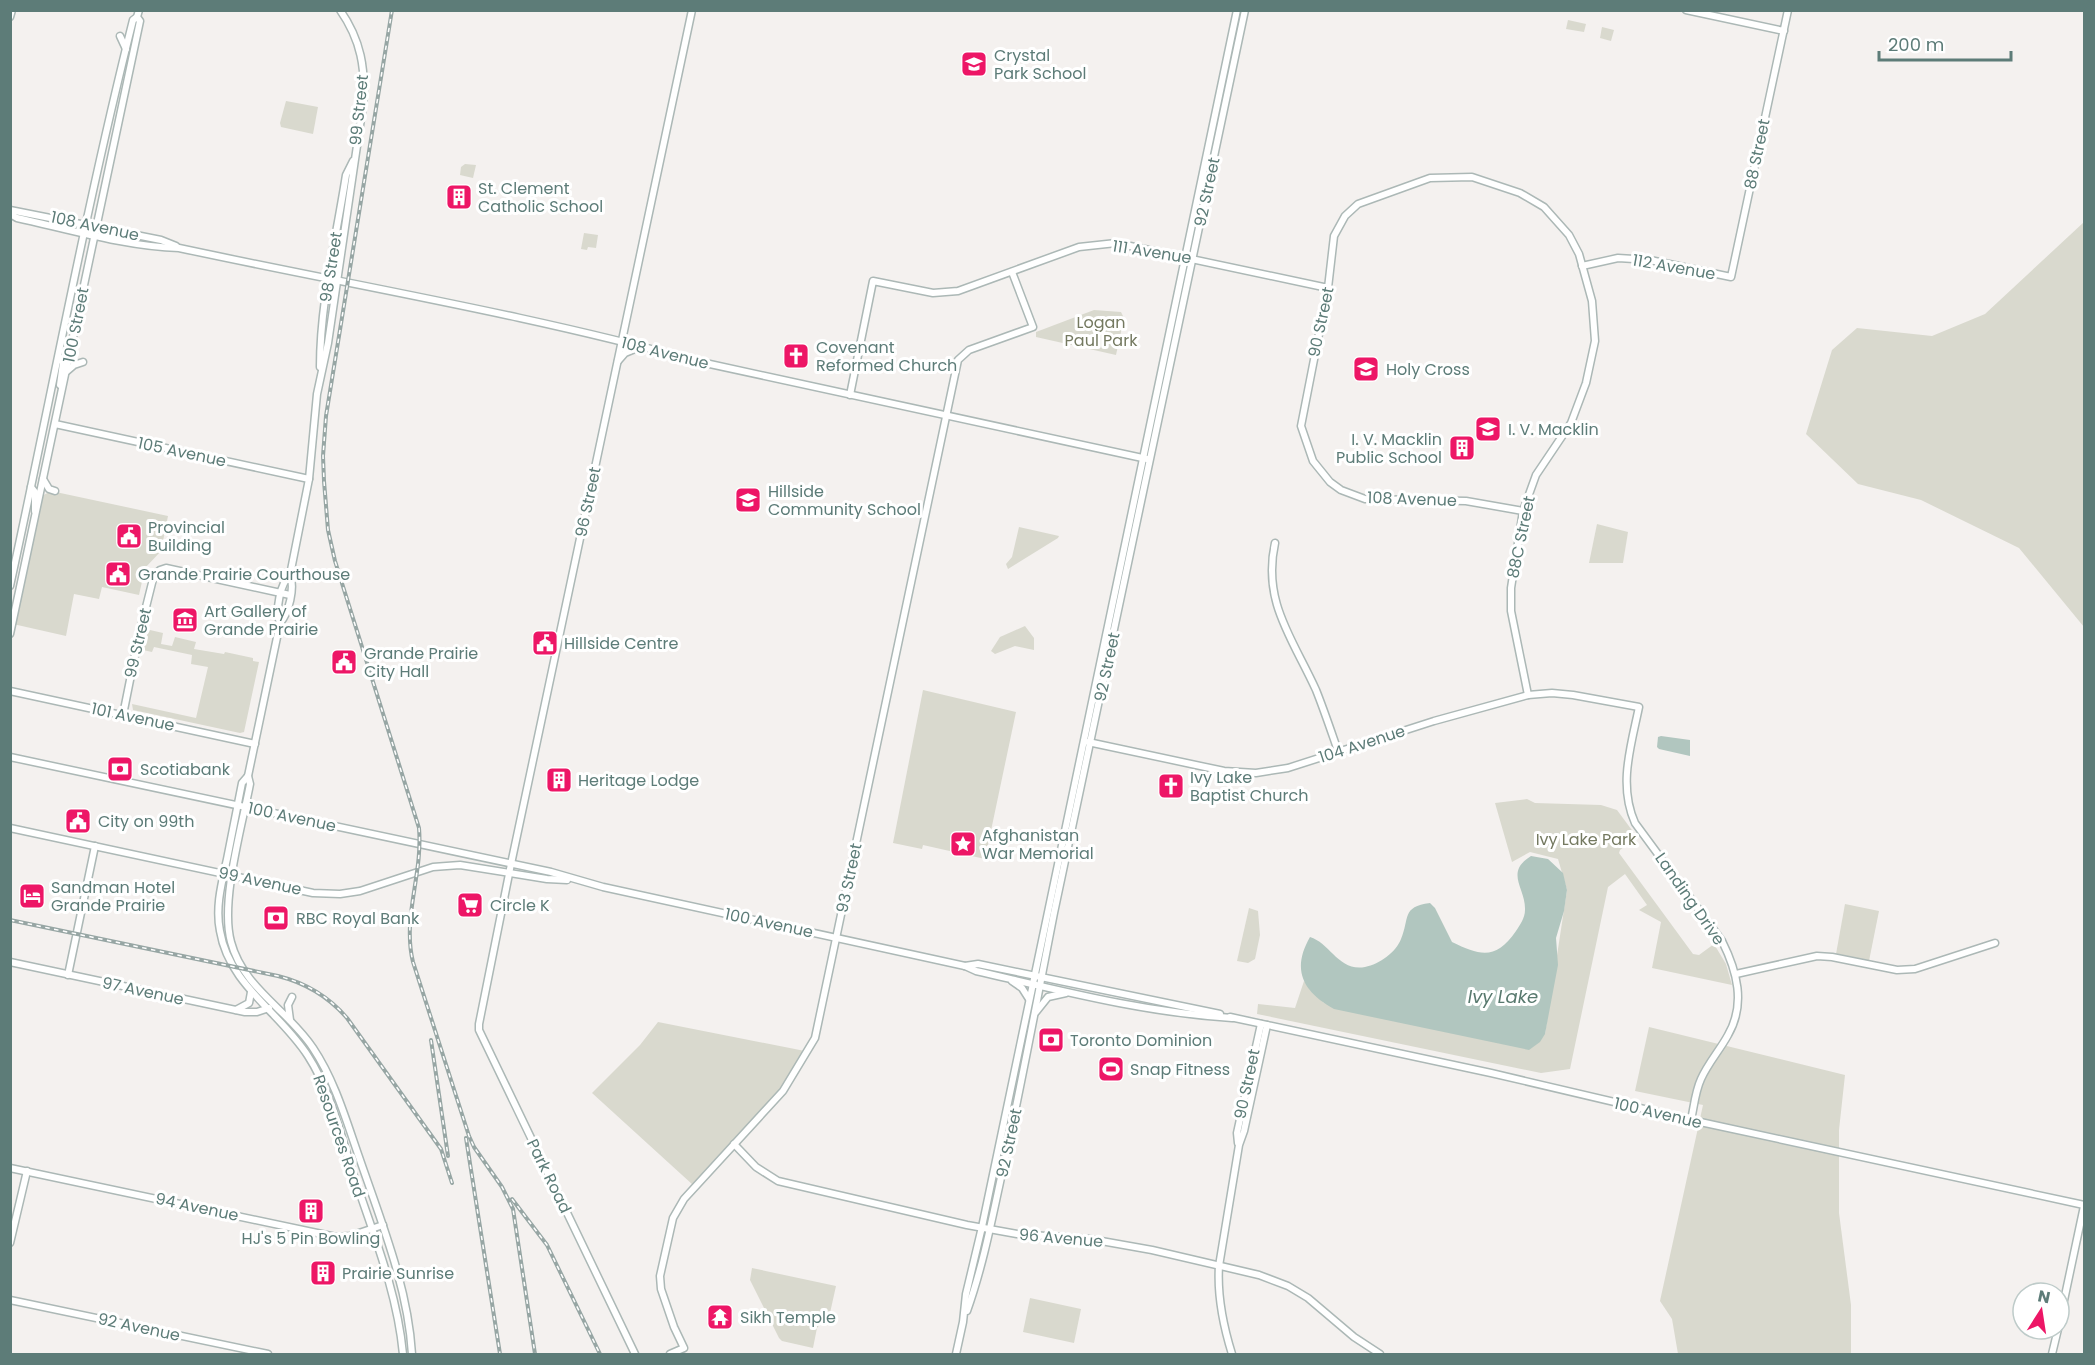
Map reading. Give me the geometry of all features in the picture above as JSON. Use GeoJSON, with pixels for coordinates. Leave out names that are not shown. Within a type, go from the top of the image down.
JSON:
{"type":"FeatureCollection","features":[{"type":"Feature","properties":{"kind":"street"},"geometry":{"type":"LineString","coordinates":[[10,17],[12,10]]}},
{"type":"Feature","properties":{"kind":"street","name":"99 Street"},"geometry":{"type":"LineString","coordinates":[[340,10],[356,39],[364,69],[363,105],[348,215]]}},
{"type":"Feature","properties":{"kind":"street","name":"96 Street"},"geometry":{"type":"LineString","coordinates":[[485,994],[692,10]]}},
{"type":"Feature","properties":{"kind":"street","name":"92 Street"},"geometry":{"type":"LineString","coordinates":[[956,1354],[966,1294],[982,1227],[1237,10]]}},
{"type":"Feature","properties":{"kind":"street","name":"92 Street"},"geometry":{"type":"LineString","coordinates":[[963,1322],[990,1229],[1245,10]]}},
{"type":"Feature","properties":{"kind":"street"},"geometry":{"type":"LineString","coordinates":[[1686,10],[1784,31]]}},
{"type":"Feature","properties":{"kind":"street","name":"88 Street"},"geometry":{"type":"LineString","coordinates":[[1731,277],[1788,10]]}},
{"type":"Feature","properties":{"kind":"street","name":"100 Street"},"geometry":{"type":"LineString","coordinates":[[10,586],[86,224],[126,49],[134,20],[138,14]]}},
{"type":"Feature","properties":{"kind":"street","name":"100 Street"},"geometry":{"type":"LineString","coordinates":[[10,634],[140,21],[138,14]]}},
{"type":"Feature","properties":{"kind":"street"},"geometry":{"type":"LineString","coordinates":[[120,36],[126,49]]}},
{"type":"Feature","properties":{"kind":"street","name":"98 Street"},"geometry":{"type":"LineString","coordinates":[[320,376],[320,340],[329,279],[346,175],[354,159]]}},
{"type":"Feature","properties":{"kind":"street","name":"90 Street"},"geometry":{"type":"LineString","coordinates":[[1313,461],[1301,426],[1328,288],[1333,246],[1338,228],[1345,216],[1358,204],[1430,178],[1472,177],[1520,193],[1544,207],[1558,221]]}},
{"type":"Feature","properties":{"kind":"street","name":"108 Avenue"},"geometry":{"type":"LineString","coordinates":[[10,212],[96,226],[161,240],[179,248]]}},
{"type":"Feature","properties":{"kind":"street","name":"108 Avenue"},"geometry":{"type":"LineString","coordinates":[[10,212],[17,218],[85,233],[160,248],[179,248],[337,280],[1151,460]]}},
{"type":"Feature","properties":{"kind":"street","name":"98 Street"},"geometry":{"type":"LineString","coordinates":[[280,623],[276,615],[285,580],[290,575],[309,479],[314,413],[328,343],[348,215]]}},
{"type":"Feature","properties":{"kind":"street","name":"88C Street"},"geometry":{"type":"LineString","coordinates":[[1528,695],[1510,604],[1524,511],[1536,475],[1571,423],[1586,383],[1595,341],[1592,301],[1579,254],[1558,221]]}},
{"type":"Feature","properties":{"kind":"street","name":"111 Avenue"},"geometry":{"type":"LineString","coordinates":[[850,395],[873,281],[933,293],[958,291],[1079,247],[1116,243],[1328,288]]}},
{"type":"Feature","properties":{"kind":"street","name":"112 Avenue"},"geometry":{"type":"LineString","coordinates":[[1582,266],[1618,258],[1650,260],[1731,277]]}},
{"type":"Feature","properties":{"kind":"street","name":"93 Street"},"geometry":{"type":"LineString","coordinates":[[670,1354],[684,1348],[674,1327],[661,1288],[660,1276],[673,1218],[684,1199],[783,1091],[815,1038],[958,360],[969,350],[1033,327],[1012,272]]}},
{"type":"Feature","properties":{"kind":"street"},"geometry":{"type":"LineString","coordinates":[[617,362],[625,353],[642,346]]}},
{"type":"Feature","properties":{"kind":"street"},"geometry":{"type":"LineString","coordinates":[[67,371],[83,362],[71,350]]}},
{"type":"Feature","properties":{"kind":"street"},"geometry":{"type":"LineString","coordinates":[[59,357],[63,363],[60,383],[62,391]]}},
{"type":"Feature","properties":{"kind":"street","name":"105 Avenue"},"geometry":{"type":"LineString","coordinates":[[55,424],[309,479]]}},
{"type":"Feature","properties":{"kind":"street","name":"108 Avenue"},"geometry":{"type":"LineString","coordinates":[[1313,461],[1330,482],[1341,490],[1365,499],[1466,501],[1524,511]]}},
{"type":"Feature","properties":{"kind":"street"},"geometry":{"type":"LineString","coordinates":[[40,497],[55,491],[49,489],[44,479]]}},
{"type":"Feature","properties":{"kind":"street"},"geometry":{"type":"LineString","coordinates":[[31,487],[35,492],[36,514]]}},
{"type":"Feature","properties":{"kind":"street"},"geometry":{"type":"LineString","coordinates":[[1275,543],[1271,586],[1278,613],[1316,692],[1338,751]]}},
{"type":"Feature","properties":{"kind":"street","name":"99 Street"},"geometry":{"type":"LineString","coordinates":[[123,715],[139,635],[156,572],[166,568],[282,593]]}},
{"type":"Feature","properties":{"kind":"street","name":"98 Street"},"geometry":{"type":"LineString","coordinates":[[232,875],[250,784],[248,776],[280,623],[285,617],[293,582],[290,575]]}},
{"type":"Feature","properties":{"kind":"street"},"geometry":{"type":"LineString","coordinates":[[282,593],[290,595]]}},
{"type":"Feature","properties":{"kind":"street","name":"101 Avenue"},"geometry":{"type":"LineString","coordinates":[[10,691],[255,744]]}},
{"type":"Feature","properties":{"kind":"street","name":"104 Avenue"},"geometry":{"type":"LineString","coordinates":[[1083,741],[1224,771],[1245,773],[1278,770],[1434,721],[1528,695],[1552,693],[1573,694],[1639,707],[1631,745]]}},
{"type":"Feature","properties":{"kind":"street","name":"Landing Drive"},"geometry":{"type":"LineString","coordinates":[[1631,745],[1626,775],[1626,793],[1635,822],[1722,941],[1736,974],[1738,992],[1734,1022],[1700,1081],[1692,1120]]}},
{"type":"Feature","properties":{"kind":"street","name":"100 Avenue"},"geometry":{"type":"LineString","coordinates":[[10,757],[551,872],[574,880],[965,966],[976,971],[1033,980]]}},
{"type":"Feature","properties":{"kind":"street","name":"98 Street"},"geometry":{"type":"LineString","coordinates":[[224,873],[242,783],[248,776]]}},
{"type":"Feature","properties":{"kind":"street","name":"99 Avenue"},"geometry":{"type":"LineString","coordinates":[[10,828],[304,891],[331,894],[360,891],[418,871],[446,866],[475,866],[509,873]]}},
{"type":"Feature","properties":{"kind":"street"},"geometry":{"type":"LineString","coordinates":[[68,975],[95,846]]}},
{"type":"Feature","properties":{"kind":"street","name":"Resources Road"},"geometry":{"type":"LineString","coordinates":[[224,873],[219,906],[221,939],[232,966],[251,992],[294,1037],[319,1074],[392,1287],[403,1354]]}},
{"type":"Feature","properties":{"kind":"street","name":"100 Avenue"},"geometry":{"type":"LineString","coordinates":[[509,873],[547,879],[574,880]]}},
{"type":"Feature","properties":{"kind":"street","name":"Resources Road"},"geometry":{"type":"LineString","coordinates":[[232,875],[228,923],[234,953],[249,980],[290,1020],[314,1049],[329,1077],[383,1225],[406,1307],[412,1354]]}},
{"type":"Feature","properties":{"kind":"street"},"geometry":{"type":"LineString","coordinates":[[1736,974],[1817,956],[1897,970],[1915,969],[1995,943]]}},
{"type":"Feature","properties":{"kind":"street","name":"97 Avenue"},"geometry":{"type":"LineString","coordinates":[[10,963],[235,1010],[254,1013],[275,1005]]}},
{"type":"Feature","properties":{"kind":"street","name":"100 Avenue"},"geometry":{"type":"LineString","coordinates":[[965,966],[978,964],[1040,982],[1068,993],[1171,1013],[1232,1018],[1264,1024],[2085,1205]]}},
{"type":"Feature","properties":{"kind":"street"},"geometry":{"type":"LineString","coordinates":[[1009,978],[1022,988],[1029,1000]]}},
{"type":"Feature","properties":{"kind":"street","name":"100 Avenue"},"geometry":{"type":"LineString","coordinates":[[1040,982],[1206,1010],[1232,1018]]}},
{"type":"Feature","properties":{"kind":"street"},"geometry":{"type":"LineString","coordinates":[[235,1010],[249,1003],[251,992]]}},
{"type":"Feature","properties":{"kind":"street"},"geometry":{"type":"LineString","coordinates":[[1034,1015],[1048,997],[1068,993]]}},
{"type":"Feature","properties":{"kind":"street","name":"Park Road"},"geometry":{"type":"LineString","coordinates":[[485,994],[479,1030],[635,1354]]}},
{"type":"Feature","properties":{"kind":"street"},"geometry":{"type":"LineString","coordinates":[[290,1020],[288,1005],[292,997]]}},
{"type":"Feature","properties":{"kind":"street","name":"90 Street"},"geometry":{"type":"LineString","coordinates":[[1232,1354],[1221,1309],[1220,1266],[1239,1145],[1244,1131],[1264,1024]]}},
{"type":"Feature","properties":{"kind":"street","name":"96 Avenue"},"geometry":{"type":"LineString","coordinates":[[734,1144],[756,1167],[778,1181],[990,1229],[1038,1236],[1090,1239],[1152,1250],[1268,1277],[1299,1292],[1320,1306],[1361,1343],[1380,1354]]}},
{"type":"Feature","properties":{"kind":"street","name":"94 Avenue"},"geometry":{"type":"LineString","coordinates":[[10,1168],[336,1237],[351,1236],[383,1225]]}},
{"type":"Feature","properties":{"kind":"street"},"geometry":{"type":"LineString","coordinates":[[10,1243],[27,1171]]}},
{"type":"Feature","properties":{"kind":"street"},"geometry":{"type":"LineString","coordinates":[[2068,1281],[2085,1205]]}},
{"type":"Feature","properties":{"kind":"street","name":"92 Avenue"},"geometry":{"type":"LineString","coordinates":[[10,1300],[268,1354]]}},
{"type":"Feature","properties":{"kind":"green space"},"geometry":{"type":"Polygon","coordinates":[[[1568,20],[1586,24],[1584,32],[1566,29],[1568,20]]]}},
{"type":"Feature","properties":{"kind":"green space"},"geometry":{"type":"Polygon","coordinates":[[[1602,27],[1614,30],[1611,41],[1600,38],[1602,27]]]}},
{"type":"Feature","properties":{"kind":"green space"},"geometry":{"type":"Polygon","coordinates":[[[286,101],[318,107],[313,134],[281,127],[286,101]]]}},
{"type":"Feature","properties":{"kind":"green space"},"geometry":{"type":"Polygon","coordinates":[[[465,164],[476,165],[473,178],[460,175],[461,167],[465,164]]]}},
{"type":"Feature","properties":{"kind":"green space"},"geometry":{"type":"Polygon","coordinates":[[[2084,222],[2084,627],[2019,548],[1921,500],[1858,484],[1806,434],[1832,350],[1857,328],[1932,336],[1985,314],[2084,222]]]}},
{"type":"Feature","properties":{"kind":"green space"},"geometry":{"type":"Polygon","coordinates":[[[584,233],[598,235],[596,248],[581,249],[584,233]]]}},
{"type":"Feature","properties":{"kind":"green space","name":"Logan Paul Park"},"geometry":{"type":"Polygon","coordinates":[[[1094,310],[1121,312],[1124,318],[1116,355],[1036,337],[1036,332],[1094,310]]]}},
{"type":"Feature","properties":{"kind":"green space"},"geometry":{"type":"Polygon","coordinates":[[[51,491],[168,516],[161,551],[145,568],[139,595],[102,587],[99,599],[74,594],[66,636],[13,624],[40,497],[51,491]]]}},
{"type":"Feature","properties":{"kind":"green space"},"geometry":{"type":"Polygon","coordinates":[[[1597,524],[1628,532],[1623,563],[1589,563],[1597,524]]]}},
{"type":"Feature","properties":{"kind":"green space"},"geometry":{"type":"Polygon","coordinates":[[[1019,527],[1059,536],[1008,569],[1006,564],[1012,557],[1019,527]]]}},
{"type":"Feature","properties":{"kind":"green space"},"geometry":{"type":"Polygon","coordinates":[[[1025,626],[1034,638],[1034,650],[1015,646],[995,654],[991,651],[1000,637],[1025,626]]]}},
{"type":"Feature","properties":{"kind":"green space"},"geometry":{"type":"Polygon","coordinates":[[[147,631],[163,633],[161,644],[172,646],[175,637],[196,642],[194,649],[224,654],[225,652],[253,658],[253,661],[259,662],[244,732],[133,710],[132,704],[196,718],[208,667],[191,664],[192,655],[154,647],[152,652],[143,650],[147,631]]]}},
{"type":"Feature","properties":{"kind":"green space"},"geometry":{"type":"Polygon","coordinates":[[[923,690],[1016,712],[985,859],[923,845],[922,849],[893,843],[923,690]]]}},
{"type":"Feature","properties":{"kind":"green space","name":"Ivy Lake Park"},"geometry":{"type":"Polygon","coordinates":[[[1527,799],[1535,803],[1601,805],[1617,810],[1637,837],[1619,853],[1693,954],[1699,955],[1714,944],[1726,964],[1732,985],[1652,968],[1661,922],[1639,910],[1647,905],[1625,874],[1608,887],[1570,1069],[1541,1073],[1257,1014],[1258,1004],[1295,1008],[1304,981],[1324,1003],[1545,1034],[1567,890],[1558,859],[1530,852],[1512,862],[1495,803],[1527,799]]]}},
{"type":"Feature","properties":{"kind":"green space"},"geometry":{"type":"Polygon","coordinates":[[[1845,904],[1879,911],[1869,961],[1836,954],[1845,904]]]}},
{"type":"Feature","properties":{"kind":"green space"},"geometry":{"type":"Polygon","coordinates":[[[1249,908],[1258,911],[1260,935],[1255,959],[1248,963],[1237,961],[1249,908]]]}},
{"type":"Feature","properties":{"kind":"green space"},"geometry":{"type":"Polygon","coordinates":[[[658,1022],[810,1052],[784,1094],[693,1185],[592,1093],[640,1045],[658,1022]]]}},
{"type":"Feature","properties":{"kind":"green space"},"geometry":{"type":"Polygon","coordinates":[[[1649,1027],[1845,1075],[1839,1130],[1839,1213],[1851,1305],[1851,1354],[1678,1354],[1672,1319],[1660,1301],[1703,1105],[1635,1091],[1649,1027]]]}},
{"type":"Feature","properties":{"kind":"green space"},"geometry":{"type":"Polygon","coordinates":[[[752,1268],[836,1286],[830,1313],[817,1328],[813,1348],[782,1341],[779,1338],[750,1280],[752,1268]]]}},
{"type":"Feature","properties":{"kind":"green space"},"geometry":{"type":"Polygon","coordinates":[[[1030,1298],[1081,1309],[1074,1343],[1023,1332],[1030,1298]]]}},
{"type":"Feature","properties":{"kind":"water"},"geometry":{"type":"Polygon","coordinates":[[[1658,737],[1690,740],[1690,756],[1659,749],[1657,747],[1658,737]]]}},
{"type":"Feature","properties":{"kind":"water","name":"Ivy Lake"},"geometry":{"type":"Polygon","coordinates":[[[1531,856],[1548,859],[1563,873],[1567,890],[1556,938],[1558,965],[1545,1034],[1540,1042],[1529,1050],[1334,1009],[1314,995],[1303,979],[1301,960],[1310,937],[1348,965],[1365,967],[1387,957],[1395,948],[1404,932],[1408,915],[1414,907],[1430,903],[1435,908],[1452,942],[1480,952],[1495,951],[1509,940],[1524,916],[1524,902],[1518,875],[1523,862],[1531,856]]]}},
{"type":"Feature","properties":{"kind":"railway"},"geometry":{"type":"LineString","coordinates":[[392,10],[326,416],[323,456],[328,530],[335,561],[419,828],[418,862],[410,929],[413,962],[469,1136],[502,1187],[513,1209],[535,1354]]}},
{"type":"Feature","properties":{"kind":"railway"},"geometry":{"type":"LineString","coordinates":[[10,920],[278,976],[316,991],[347,1018],[441,1149],[452,1183]]}},
{"type":"Feature","properties":{"kind":"railway"},"geometry":{"type":"LineString","coordinates":[[431,1040],[448,1156]]}},
{"type":"Feature","properties":{"kind":"railway"},"geometry":{"type":"LineString","coordinates":[[466,1138],[500,1354]]}},
{"type":"Feature","properties":{"kind":"railway"},"geometry":{"type":"LineString","coordinates":[[512,1199],[547,1245],[600,1354]]}},
{"type":"Feature","properties":{"kind":"place","name":"Crystal Park School"},"geometry":{"type":"Point","coordinates":[974,64]}},
{"type":"Feature","properties":{"kind":"place","name":"St. Clement Catholic School"},"geometry":{"type":"Point","coordinates":[459,197]}},
{"type":"Feature","properties":{"kind":"place","name":"Covenant Reformed Church"},"geometry":{"type":"Point","coordinates":[796,356]}},
{"type":"Feature","properties":{"kind":"place","name":"Holy Cross"},"geometry":{"type":"Point","coordinates":[1366,369]}},
{"type":"Feature","properties":{"kind":"place","name":"I. V. Macklin"},"geometry":{"type":"Point","coordinates":[1488,429]}},
{"type":"Feature","properties":{"kind":"place","name":"I. V. Macklin Public School"},"geometry":{"type":"Point","coordinates":[1462,448]}},
{"type":"Feature","properties":{"kind":"place","name":"Hillside Community School"},"geometry":{"type":"Point","coordinates":[748,500]}},
{"type":"Feature","properties":{"kind":"place","name":"Provincial Building"},"geometry":{"type":"Point","coordinates":[129,536]}},
{"type":"Feature","properties":{"kind":"place","name":"Grande Prairie Courthouse"},"geometry":{"type":"Point","coordinates":[118,574]}},
{"type":"Feature","properties":{"kind":"place","name":"Art Gallery of Grande Prairie"},"geometry":{"type":"Point","coordinates":[185,620]}},
{"type":"Feature","properties":{"kind":"place","name":"Hillside Centre"},"geometry":{"type":"Point","coordinates":[545,643]}},
{"type":"Feature","properties":{"kind":"place","name":"Grande Prairie City Hall"},"geometry":{"type":"Point","coordinates":[344,662]}},
{"type":"Feature","properties":{"kind":"place","name":"Scotiabank"},"geometry":{"type":"Point","coordinates":[120,769]}},
{"type":"Feature","properties":{"kind":"place","name":"Heritage Lodge"},"geometry":{"type":"Point","coordinates":[559,780]}},
{"type":"Feature","properties":{"kind":"place","name":"Ivy Lake Baptist Church"},"geometry":{"type":"Point","coordinates":[1171,786]}},
{"type":"Feature","properties":{"kind":"place","name":"City on 99th"},"geometry":{"type":"Point","coordinates":[78,821]}},
{"type":"Feature","properties":{"kind":"place","name":"Afghanistan War Memorial"},"geometry":{"type":"Point","coordinates":[963,844]}},
{"type":"Feature","properties":{"kind":"place","name":"Sandman Hotel Grande Prairie"},"geometry":{"type":"Point","coordinates":[32,896]}},
{"type":"Feature","properties":{"kind":"place","name":"Circle K"},"geometry":{"type":"Point","coordinates":[470,905]}},
{"type":"Feature","properties":{"kind":"place","name":"RBC Royal Bank"},"geometry":{"type":"Point","coordinates":[276,918]}},
{"type":"Feature","properties":{"kind":"place","name":"Toronto Dominion"},"geometry":{"type":"Point","coordinates":[1051,1040]}},
{"type":"Feature","properties":{"kind":"place","name":"Snap Fitness"},"geometry":{"type":"Point","coordinates":[1111,1069]}},
{"type":"Feature","properties":{"kind":"place","name":"HJ's 5 Pin Bowling"},"geometry":{"type":"Point","coordinates":[311,1211]}},
{"type":"Feature","properties":{"kind":"place","name":"Prairie Sunrise"},"geometry":{"type":"Point","coordinates":[323,1273]}},
{"type":"Feature","properties":{"kind":"place","name":"Sikh Temple"},"geometry":{"type":"Point","coordinates":[720,1317]}}]}
